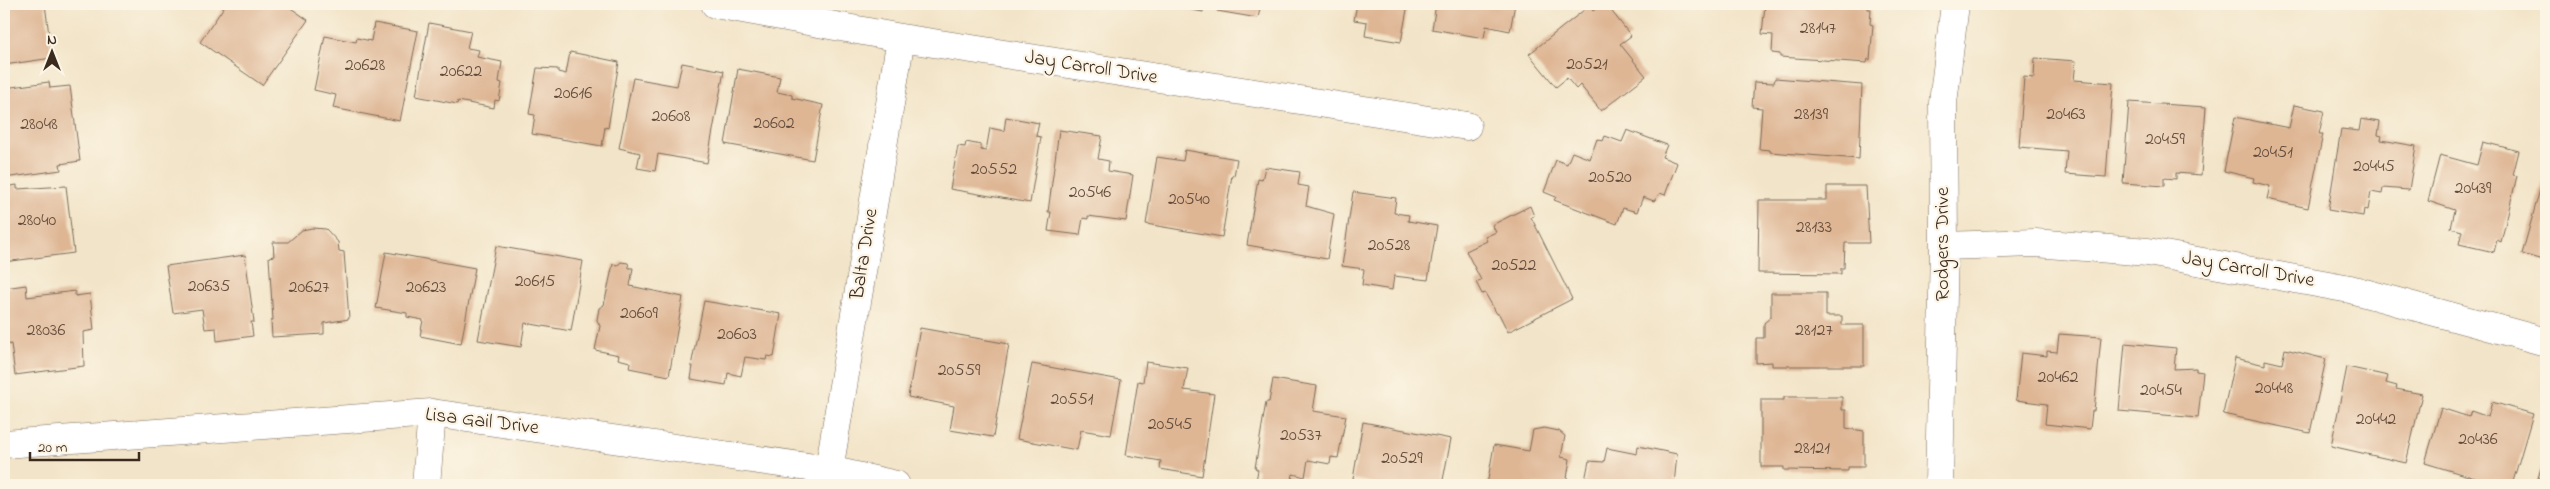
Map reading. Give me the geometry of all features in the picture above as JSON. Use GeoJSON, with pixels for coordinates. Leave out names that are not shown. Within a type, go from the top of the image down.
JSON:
{"type":"FeatureCollection","features":[{"type":"Feature","properties":{"kind":"street","name":"Jay Carroll Drive"},"geometry":{"type":"LineString","coordinates":[[715,4],[901,38],[1467,126]]}},
{"type":"Feature","properties":{"kind":"street","name":"Rodgers Drive"},"geometry":{"type":"LineString","coordinates":[[1939,485],[1944,246],[1943,103],[1955,4]]}},
{"type":"Feature","properties":{"kind":"street","name":"Balta Drive"},"geometry":{"type":"LineString","coordinates":[[829,470],[901,38]]}},
{"type":"Feature","properties":{"kind":"street","name":"Jay Carroll Drive"},"geometry":{"type":"LineString","coordinates":[[1944,246],[2035,243],[2148,252],[2350,289],[2546,342]]}},
{"type":"Feature","properties":{"kind":"street","name":"Lisa Gail Drive"},"geometry":{"type":"LineString","coordinates":[[4,444],[432,413],[829,470],[896,485]]}},
{"type":"Feature","properties":{"kind":"street"},"geometry":{"type":"LineString","coordinates":[[426,485],[432,413]]}},
{"type":"Feature","properties":{"kind":"building"},"geometry":{"type":"Polygon","coordinates":[[[4,4],[45,4],[52,58],[4,65],[4,4]]]}},
{"type":"Feature","properties":{"kind":"building"},"geometry":{"type":"Polygon","coordinates":[[[226,4],[285,4],[308,20],[262,85],[200,42],[226,4]]]}},
{"type":"Feature","properties":{"kind":"building"},"geometry":{"type":"Polygon","coordinates":[[[1160,4],[1204,4],[1203,12],[1160,4]]]}},
{"type":"Feature","properties":{"kind":"building"},"geometry":{"type":"Polygon","coordinates":[[[1218,4],[1261,4],[1258,18],[1217,11],[1218,4]]]}},
{"type":"Feature","properties":{"kind":"building"},"geometry":{"type":"Polygon","coordinates":[[[1357,4],[1408,4],[1401,42],[1365,36],[1367,22],[1354,20],[1357,4]]]}},
{"type":"Feature","properties":{"kind":"building"},"geometry":{"type":"Polygon","coordinates":[[[1436,4],[1515,4],[1510,31],[1486,26],[1484,38],[1432,29],[1436,4]]]}},
{"type":"Feature","properties":{"kind":"building"},"geometry":{"type":"Polygon","coordinates":[[[1602,4],[1606,4],[1631,36],[1620,44],[1646,76],[1601,111],[1580,85],[1576,89],[1567,78],[1556,87],[1529,54],[1589,6],[1593,11],[1602,4]]]}},
{"type":"Feature","properties":{"kind":"building"},"geometry":{"type":"Polygon","coordinates":[[[1781,4],[1868,4],[1868,9],[1871,9],[1870,24],[1873,25],[1870,60],[1868,59],[1867,63],[1780,57],[1780,54],[1772,53],[1773,35],[1762,34],[1765,5],[1781,6],[1781,4]]]}},
{"type":"Feature","properties":{"kind":"building"},"geometry":{"type":"Polygon","coordinates":[[[374,23],[418,31],[400,121],[333,108],[336,95],[314,90],[325,36],[356,42],[357,38],[371,41],[374,23]]]}},
{"type":"Feature","properties":{"kind":"building"},"geometry":{"type":"Polygon","coordinates":[[[429,23],[471,31],[467,48],[479,50],[477,57],[502,62],[499,82],[502,83],[499,101],[495,100],[494,108],[458,101],[457,104],[416,96],[429,23]]]}},
{"type":"Feature","properties":{"kind":"building"},"geometry":{"type":"Polygon","coordinates":[[[570,52],[619,62],[608,128],[605,127],[602,146],[532,134],[535,115],[529,114],[537,68],[558,69],[558,72],[566,74],[570,52]]]}},
{"type":"Feature","properties":{"kind":"building"},"geometry":{"type":"Polygon","coordinates":[[[2035,58],[2076,61],[2074,80],[2113,83],[2106,177],[2065,174],[2067,151],[2019,147],[2024,77],[2034,78],[2035,58]]]}},
{"type":"Feature","properties":{"kind":"building"},"geometry":{"type":"Polygon","coordinates":[[[682,63],[724,71],[707,163],[658,154],[655,171],[637,168],[640,153],[619,148],[633,78],[677,86],[682,63]]]}},
{"type":"Feature","properties":{"kind":"building"},"geometry":{"type":"Polygon","coordinates":[[[738,69],[780,77],[777,92],[792,95],[792,98],[823,105],[813,160],[725,144],[738,69]]]}},
{"type":"Feature","properties":{"kind":"building"},"geometry":{"type":"Polygon","coordinates":[[[1775,78],[1862,85],[1859,159],[1770,152],[1770,150],[1759,149],[1762,108],[1752,107],[1754,82],[1774,83],[1775,78]]]}},
{"type":"Feature","properties":{"kind":"building"},"geometry":{"type":"Polygon","coordinates":[[[49,82],[50,88],[70,86],[80,161],[60,164],[61,170],[4,178],[4,88],[49,82]]]}},
{"type":"Feature","properties":{"kind":"building"},"geometry":{"type":"Polygon","coordinates":[[[2129,102],[2206,107],[2201,175],[2176,173],[2176,179],[2164,178],[2164,186],[2123,183],[2129,102]]]}},
{"type":"Feature","properties":{"kind":"building"},"geometry":{"type":"Polygon","coordinates":[[[2294,105],[2324,111],[2319,134],[2323,134],[2308,208],[2267,199],[2270,186],[2253,182],[2254,178],[2224,171],[2235,117],[2289,128],[2294,105]]]}},
{"type":"Feature","properties":{"kind":"building"},"geometry":{"type":"Polygon","coordinates":[[[1006,117],[1039,123],[1036,136],[1041,137],[1030,203],[950,189],[958,146],[965,147],[966,142],[981,145],[981,150],[986,151],[990,128],[1004,131],[1006,117]]]}},
{"type":"Feature","properties":{"kind":"building"},"geometry":{"type":"Polygon","coordinates":[[[2361,119],[2380,122],[2378,135],[2382,136],[2381,140],[2416,146],[2409,190],[2383,188],[2382,194],[2371,192],[2368,210],[2364,209],[2363,216],[2328,210],[2341,129],[2359,131],[2361,119]]]}},
{"type":"Feature","properties":{"kind":"building"},"geometry":{"type":"Polygon","coordinates":[[[1059,130],[1102,136],[1098,159],[1109,161],[1108,171],[1133,175],[1126,221],[1088,216],[1088,219],[1083,218],[1080,235],[1048,231],[1051,212],[1048,212],[1059,130]]]}},
{"type":"Feature","properties":{"kind":"building"},"geometry":{"type":"Polygon","coordinates":[[[1627,130],[1667,145],[1662,157],[1677,163],[1665,195],[1660,193],[1654,201],[1643,197],[1637,212],[1623,208],[1617,224],[1554,200],[1556,197],[1544,192],[1556,160],[1567,164],[1572,152],[1590,159],[1597,139],[1603,141],[1605,136],[1622,142],[1627,130]]]}},
{"type":"Feature","properties":{"kind":"building"},"geometry":{"type":"Polygon","coordinates":[[[2483,142],[2519,151],[2513,175],[2517,176],[2501,242],[2497,240],[2494,252],[2459,244],[2462,231],[2451,228],[2455,210],[2428,201],[2440,155],[2477,165],[2483,142]]]}},
{"type":"Feature","properties":{"kind":"building"},"geometry":{"type":"Polygon","coordinates":[[[1185,150],[1237,159],[1234,176],[1232,175],[1222,237],[1146,224],[1157,157],[1183,161],[1185,150]]]}},
{"type":"Feature","properties":{"kind":"building"},"geometry":{"type":"Polygon","coordinates":[[[1265,167],[1300,172],[1298,185],[1309,187],[1306,206],[1334,214],[1327,259],[1247,245],[1258,179],[1262,180],[1265,167]]]}},
{"type":"Feature","properties":{"kind":"building"},"geometry":{"type":"Polygon","coordinates":[[[2546,168],[2546,261],[2522,254],[2546,168]]]}},
{"type":"Feature","properties":{"kind":"building"},"geometry":{"type":"Polygon","coordinates":[[[17,185],[17,189],[66,186],[74,253],[4,262],[4,187],[17,185]]]}},
{"type":"Feature","properties":{"kind":"building"},"geometry":{"type":"Polygon","coordinates":[[[1827,186],[1866,186],[1869,243],[1845,243],[1844,268],[1841,268],[1841,274],[1758,273],[1759,200],[1827,200],[1827,186]]]}},
{"type":"Feature","properties":{"kind":"building"},"geometry":{"type":"Polygon","coordinates":[[[1353,192],[1396,198],[1394,213],[1409,215],[1408,221],[1437,226],[1428,280],[1394,276],[1392,290],[1362,285],[1364,269],[1342,266],[1353,192]]]}},
{"type":"Feature","properties":{"kind":"building"},"geometry":{"type":"Polygon","coordinates":[[[1530,206],[1534,216],[1531,217],[1572,299],[1508,332],[1485,293],[1482,294],[1476,282],[1481,280],[1466,251],[1487,241],[1485,237],[1496,232],[1492,225],[1530,206]]]}},
{"type":"Feature","properties":{"kind":"building"},"geometry":{"type":"Polygon","coordinates":[[[312,228],[326,229],[338,242],[339,251],[344,252],[349,319],[324,323],[324,334],[272,337],[271,320],[273,320],[269,257],[274,256],[273,242],[288,242],[302,230],[312,228]]]}},
{"type":"Feature","properties":{"kind":"building"},"geometry":{"type":"Polygon","coordinates":[[[496,246],[583,261],[571,331],[525,323],[521,347],[478,340],[496,246]]]}},
{"type":"Feature","properties":{"kind":"building"},"geometry":{"type":"Polygon","coordinates":[[[386,252],[475,268],[461,344],[420,336],[423,320],[407,317],[407,313],[376,308],[386,252]]]}},
{"type":"Feature","properties":{"kind":"building"},"geometry":{"type":"Polygon","coordinates":[[[245,255],[254,322],[251,322],[253,336],[217,341],[216,328],[205,329],[202,309],[173,313],[166,266],[245,255]]]}},
{"type":"Feature","properties":{"kind":"building"},"geometry":{"type":"Polygon","coordinates":[[[621,262],[628,263],[629,268],[633,268],[630,286],[683,297],[669,376],[629,368],[630,362],[618,359],[619,355],[595,350],[600,326],[597,320],[599,308],[604,305],[613,264],[618,265],[621,262]]]}},
{"type":"Feature","properties":{"kind":"building"},"geometry":{"type":"Polygon","coordinates":[[[26,285],[27,297],[75,291],[75,296],[90,294],[94,330],[83,332],[84,366],[15,375],[11,344],[4,345],[4,288],[26,285]]]}},
{"type":"Feature","properties":{"kind":"building"},"geometry":{"type":"Polygon","coordinates":[[[1771,293],[1826,293],[1826,316],[1842,316],[1842,325],[1864,325],[1864,366],[1772,366],[1772,362],[1756,363],[1756,338],[1764,338],[1764,323],[1771,317],[1771,293]]]}},
{"type":"Feature","properties":{"kind":"building"},"geometry":{"type":"Polygon","coordinates":[[[704,301],[781,314],[774,357],[767,356],[766,360],[745,357],[741,376],[728,373],[726,385],[691,379],[693,366],[691,366],[704,301]]]}},
{"type":"Feature","properties":{"kind":"building"},"geometry":{"type":"Polygon","coordinates":[[[920,328],[1009,344],[993,437],[950,430],[954,406],[908,397],[920,328]]]}},
{"type":"Feature","properties":{"kind":"building"},"geometry":{"type":"Polygon","coordinates":[[[2059,334],[2101,337],[2094,411],[2092,411],[2090,429],[2045,424],[2047,404],[2016,400],[2021,353],[2047,356],[2047,351],[2057,352],[2059,334]]]}},
{"type":"Feature","properties":{"kind":"building"},"geometry":{"type":"Polygon","coordinates":[[[2125,343],[2176,348],[2174,369],[2196,368],[2196,371],[2203,372],[2198,418],[2119,411],[2125,343]]]}},
{"type":"Feature","properties":{"kind":"building"},"geometry":{"type":"Polygon","coordinates":[[[2285,349],[2326,359],[2310,433],[2223,414],[2235,358],[2265,365],[2265,360],[2282,364],[2285,349]]]}},
{"type":"Feature","properties":{"kind":"building"},"geometry":{"type":"Polygon","coordinates":[[[1146,362],[1188,368],[1184,390],[1214,394],[1202,476],[1160,469],[1161,461],[1126,455],[1138,381],[1143,382],[1146,362]]]}},
{"type":"Feature","properties":{"kind":"building"},"geometry":{"type":"Polygon","coordinates":[[[1032,364],[1121,380],[1111,435],[1081,430],[1077,450],[1017,439],[1032,364]]]}},
{"type":"Feature","properties":{"kind":"building"},"geometry":{"type":"Polygon","coordinates":[[[2347,367],[2388,376],[2386,383],[2397,386],[2396,389],[2422,394],[2406,463],[2331,446],[2347,367]]]}},
{"type":"Feature","properties":{"kind":"building"},"geometry":{"type":"Polygon","coordinates":[[[1273,379],[1317,386],[1313,411],[1346,416],[1338,458],[1331,457],[1330,464],[1308,460],[1305,477],[1293,474],[1291,485],[1256,481],[1258,470],[1255,468],[1266,402],[1269,402],[1273,379]]]}},
{"type":"Feature","properties":{"kind":"building"},"geometry":{"type":"Polygon","coordinates":[[[1784,397],[1842,397],[1842,410],[1846,410],[1846,428],[1864,431],[1864,467],[1848,467],[1848,471],[1784,470],[1784,467],[1761,467],[1761,400],[1784,400],[1784,397]]]}},
{"type":"Feature","properties":{"kind":"building"},"geometry":{"type":"Polygon","coordinates":[[[2492,402],[2533,414],[2512,485],[2498,485],[2425,463],[2441,408],[2469,417],[2471,411],[2488,417],[2492,402]]]}},
{"type":"Feature","properties":{"kind":"building"},"geometry":{"type":"Polygon","coordinates":[[[1363,422],[1451,439],[1442,485],[1382,485],[1353,479],[1363,422]]]}},
{"type":"Feature","properties":{"kind":"building"},"geometry":{"type":"Polygon","coordinates":[[[1544,428],[1559,431],[1565,436],[1561,457],[1570,459],[1566,485],[1487,485],[1494,445],[1529,451],[1533,430],[1544,428]]]}},
{"type":"Feature","properties":{"kind":"building"},"geometry":{"type":"Polygon","coordinates":[[[1638,446],[1677,454],[1674,485],[1584,485],[1589,461],[1604,462],[1607,448],[1637,454],[1638,446]]]}},
{"type":"Feature","properties":{"kind":"building"},"geometry":{"type":"Polygon","coordinates":[[[2546,451],[2546,485],[2536,485],[2546,451]]]}}]}
